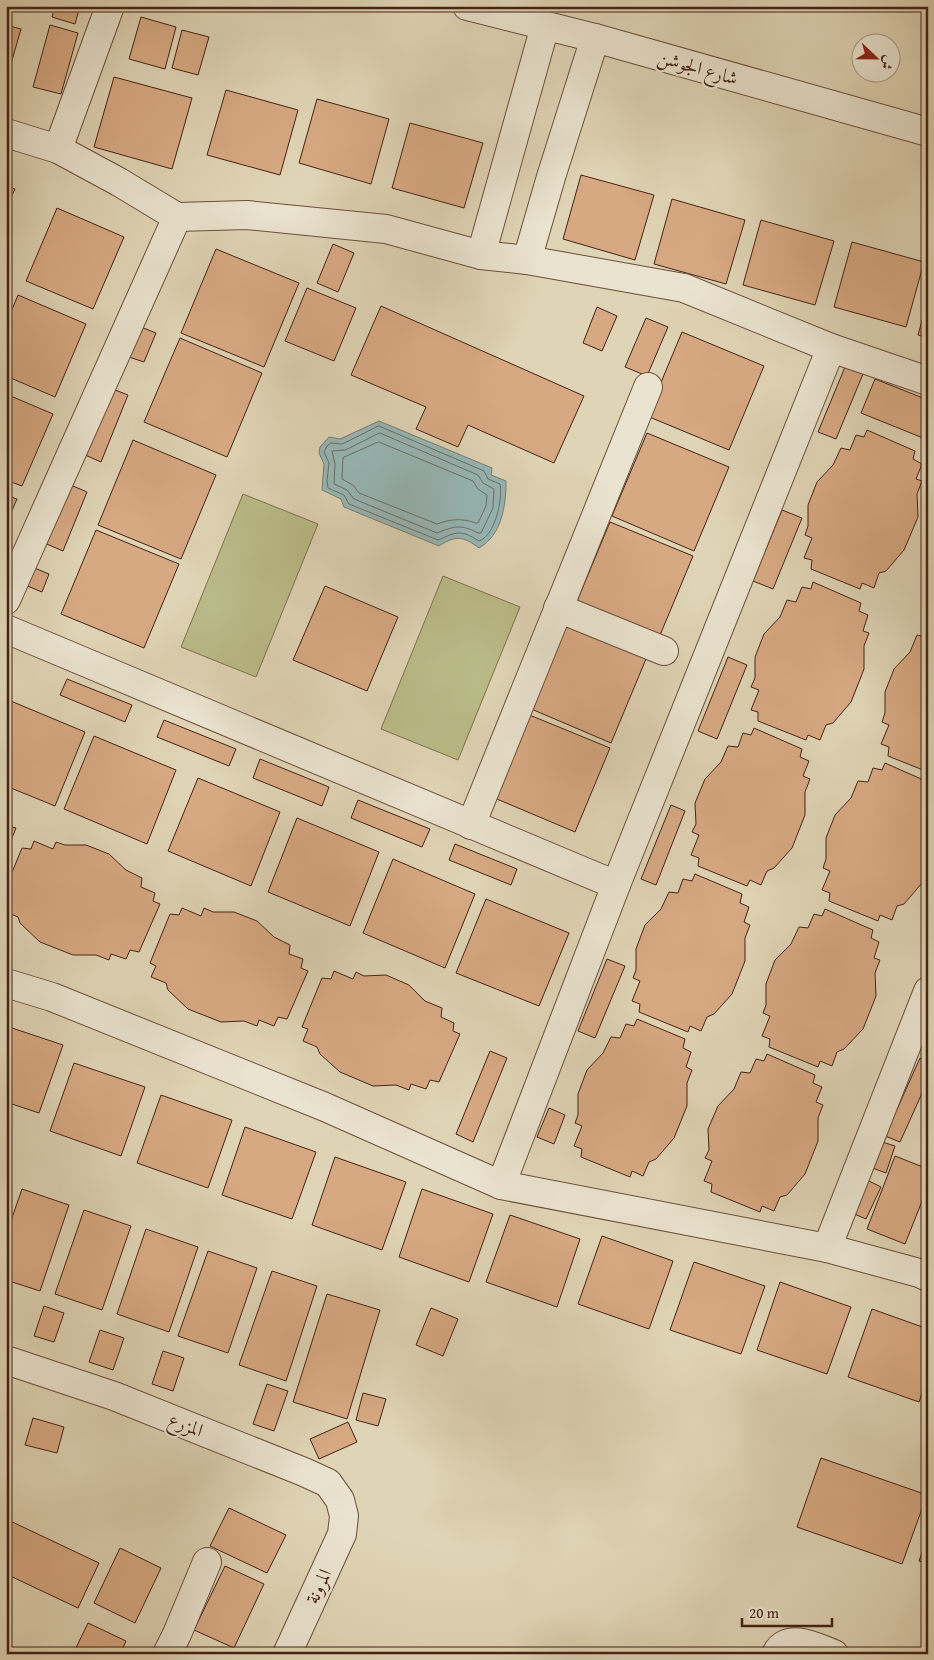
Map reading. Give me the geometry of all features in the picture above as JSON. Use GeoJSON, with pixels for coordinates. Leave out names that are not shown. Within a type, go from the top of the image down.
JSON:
{"type":"FeatureCollection","features":[{"type":"Feature","properties":{"kind":"street"},"geometry":{"type":"LineString","coordinates":[[58,149],[110,6]]}},
{"type":"Feature","properties":{"kind":"street","name":"شارع الجوشن"},"geometry":{"type":"LineString","coordinates":[[466,6],[595,38],[928,132]]}},
{"type":"Feature","properties":{"kind":"street"},"geometry":{"type":"LineString","coordinates":[[481,255],[545,26]]}},
{"type":"Feature","properties":{"kind":"street"},"geometry":{"type":"LineString","coordinates":[[527,260],[595,38]]}},
{"type":"Feature","properties":{"kind":"street"},"geometry":{"type":"LineString","coordinates":[[6,133],[58,149],[119,182],[176,217],[247,216],[386,228],[481,255],[527,260],[684,288],[831,348],[928,381]]}},
{"type":"Feature","properties":{"kind":"street"},"geometry":{"type":"LineString","coordinates":[[6,600],[176,217]]}},
{"type":"Feature","properties":{"kind":"street"},"geometry":{"type":"LineString","coordinates":[[501,1186],[616,885],[831,348]]}},
{"type":"Feature","properties":{"kind":"street"},"geometry":{"type":"LineString","coordinates":[[471,824],[648,387]]}},
{"type":"Feature","properties":{"kind":"street"},"geometry":{"type":"LineString","coordinates":[[558,608],[664,651]]}},
{"type":"Feature","properties":{"kind":"street"},"geometry":{"type":"LineString","coordinates":[[6,629],[616,885]]}},
{"type":"Feature","properties":{"kind":"street"},"geometry":{"type":"LineString","coordinates":[[6,983],[52,997],[325,1107],[501,1186],[827,1248],[928,1277]]}},
{"type":"Feature","properties":{"kind":"street"},"geometry":{"type":"LineString","coordinates":[[827,1248],[928,991]]}},
{"type":"Feature","properties":{"kind":"street","name":"المزرع"},"geometry":{"type":"LineString","coordinates":[[6,1360],[114,1396],[328,1483],[340,1500],[344,1516]]}},
{"type":"Feature","properties":{"kind":"street","name":"المرونة"},"geometry":{"type":"LineString","coordinates":[[287,1654],[342,1534],[344,1516]]}},
{"type":"Feature","properties":{"kind":"street"},"geometry":{"type":"LineString","coordinates":[[167,1654],[207,1562]]}},
{"type":"Feature","properties":{"kind":"street"},"geometry":{"type":"LineString","coordinates":[[776,1654],[782,1646],[803,1642],[834,1654]]}},
{"type":"Feature","properties":{"kind":"green space"},"geometry":{"type":"Polygon","coordinates":[[[243,494],[318,524],[256,677],[181,647],[243,494]]]}},
{"type":"Feature","properties":{"kind":"green space"},"geometry":{"type":"Polygon","coordinates":[[[443,576],[520,607],[458,760],[381,729],[443,576]]]}},
{"type":"Feature","properties":{"kind":"water"},"geometry":{"type":"Polygon","coordinates":[[[379,421],[492,468],[491,475],[506,481],[504,509],[501,519],[498,527],[487,542],[479,548],[459,538],[439,546],[344,507],[341,499],[322,490],[324,464],[319,453],[320,447],[329,437],[340,439],[379,421]]]}},
{"type":"Feature","properties":{"kind":"building"},"geometry":{"type":"Polygon","coordinates":[[[55,6],[80,6],[75,24],[52,17],[55,6]]]}},
{"type":"Feature","properties":{"kind":"building"},"geometry":{"type":"Polygon","coordinates":[[[141,17],[176,27],[165,69],[129,59],[141,17]]]}},
{"type":"Feature","properties":{"kind":"building"},"geometry":{"type":"Polygon","coordinates":[[[6,25],[21,29],[6,81],[6,25]]]}},
{"type":"Feature","properties":{"kind":"building"},"geometry":{"type":"Polygon","coordinates":[[[50,25],[78,33],[61,94],[33,87],[50,25]]]}},
{"type":"Feature","properties":{"kind":"building"},"geometry":{"type":"Polygon","coordinates":[[[182,30],[209,37],[198,75],[172,68],[182,30]]]}},
{"type":"Feature","properties":{"kind":"building"},"geometry":{"type":"Polygon","coordinates":[[[114,77],[192,98],[172,169],[94,147],[114,77]]]}},
{"type":"Feature","properties":{"kind":"building"},"geometry":{"type":"Polygon","coordinates":[[[226,90],[298,110],[280,175],[207,155],[226,90]]]}},
{"type":"Feature","properties":{"kind":"building"},"geometry":{"type":"Polygon","coordinates":[[[317,99],[389,119],[371,184],[299,163],[317,99]]]}},
{"type":"Feature","properties":{"kind":"building"},"geometry":{"type":"Polygon","coordinates":[[[410,123],[483,143],[464,208],[392,188],[410,123]]]}},
{"type":"Feature","properties":{"kind":"building"},"geometry":{"type":"Polygon","coordinates":[[[581,175],[654,195],[635,260],[563,239],[581,175]]]}},
{"type":"Feature","properties":{"kind":"building"},"geometry":{"type":"Polygon","coordinates":[[[6,186],[15,189],[6,208],[6,186]]]}},
{"type":"Feature","properties":{"kind":"building"},"geometry":{"type":"Polygon","coordinates":[[[672,199],[745,220],[726,284],[654,264],[672,199]]]}},
{"type":"Feature","properties":{"kind":"building"},"geometry":{"type":"Polygon","coordinates":[[[57,208],[124,237],[93,309],[26,281],[57,208]]]}},
{"type":"Feature","properties":{"kind":"building"},"geometry":{"type":"Polygon","coordinates":[[[761,220],[834,241],[815,305],[743,285],[761,220]]]}},
{"type":"Feature","properties":{"kind":"building"},"geometry":{"type":"Polygon","coordinates":[[[852,242],[924,262],[906,327],[834,307],[852,242]]]}},
{"type":"Feature","properties":{"kind":"building"},"geometry":{"type":"Polygon","coordinates":[[[333,244],[354,253],[338,292],[317,283],[333,244]]]}},
{"type":"Feature","properties":{"kind":"building"},"geometry":{"type":"Polygon","coordinates":[[[216,249],[299,283],[264,367],[181,333],[216,249]]]}},
{"type":"Feature","properties":{"kind":"building"},"geometry":{"type":"Polygon","coordinates":[[[307,288],[356,308],[334,361],[285,341],[307,288]]]}},
{"type":"Feature","properties":{"kind":"building"},"geometry":{"type":"Polygon","coordinates":[[[18,295],[86,324],[55,397],[6,376],[6,324],[18,295]]]}},
{"type":"Feature","properties":{"kind":"building"},"geometry":{"type":"Polygon","coordinates":[[[928,299],[928,338],[918,335],[928,299]]]}},
{"type":"Feature","properties":{"kind":"building"},"geometry":{"type":"Polygon","coordinates":[[[381,306],[584,396],[554,463],[468,425],[458,447],[416,429],[426,407],[351,375],[381,306]]]}},
{"type":"Feature","properties":{"kind":"building"},"geometry":{"type":"Polygon","coordinates":[[[597,307],[617,316],[602,351],[583,343],[597,307]]]}},
{"type":"Feature","properties":{"kind":"building"},"geometry":{"type":"Polygon","coordinates":[[[646,318],[668,327],[647,376],[625,367],[646,318]]]}},
{"type":"Feature","properties":{"kind":"building"},"geometry":{"type":"Polygon","coordinates":[[[141,327],[156,333],[144,362],[129,357],[141,327]]]}},
{"type":"Feature","properties":{"kind":"building"},"geometry":{"type":"Polygon","coordinates":[[[682,332],[764,366],[729,450],[647,416],[682,332]]]}},
{"type":"Feature","properties":{"kind":"building"},"geometry":{"type":"Polygon","coordinates":[[[180,338],[262,373],[227,457],[144,422],[180,338]]]}},
{"type":"Feature","properties":{"kind":"building"},"geometry":{"type":"Polygon","coordinates":[[[845,367],[863,374],[836,439],[818,432],[845,367]]]}},
{"type":"Feature","properties":{"kind":"building"},"geometry":{"type":"Polygon","coordinates":[[[875,379],[928,400],[928,440],[861,413],[875,379]]]}},
{"type":"Feature","properties":{"kind":"building"},"geometry":{"type":"Polygon","coordinates":[[[110,388],[128,395],[101,462],[83,454],[110,388]]]}},
{"type":"Feature","properties":{"kind":"building"},"geometry":{"type":"Polygon","coordinates":[[[6,394],[53,414],[22,486],[6,480],[6,394]]]}},
{"type":"Feature","properties":{"kind":"building"},"geometry":{"type":"Polygon","coordinates":[[[867,430],[915,451],[913,459],[922,464],[916,479],[922,481],[917,494],[918,517],[904,550],[886,571],[879,573],[874,588],[862,583],[860,589],[811,569],[812,560],[804,558],[812,538],[805,535],[808,526],[808,505],[817,482],[833,465],[841,448],[850,450],[856,435],[864,437],[867,430]]]}},
{"type":"Feature","properties":{"kind":"building"},"geometry":{"type":"Polygon","coordinates":[[[647,433],[729,467],[694,551],[612,516],[647,433]]]}},
{"type":"Feature","properties":{"kind":"building"},"geometry":{"type":"Polygon","coordinates":[[[133,440],[216,475],[181,559],[98,525],[133,440]]]}},
{"type":"Feature","properties":{"kind":"building"},"geometry":{"type":"Polygon","coordinates":[[[66,483],[87,492],[63,551],[42,542],[66,483]]]}},
{"type":"Feature","properties":{"kind":"building"},"geometry":{"type":"Polygon","coordinates":[[[6,495],[17,499],[6,524],[6,495]]]}},
{"type":"Feature","properties":{"kind":"building"},"geometry":{"type":"Polygon","coordinates":[[[782,510],[802,518],[773,589],[753,581],[782,510]]]}},
{"type":"Feature","properties":{"kind":"building"},"geometry":{"type":"Polygon","coordinates":[[[610,522],[693,556],[658,640],[575,606],[610,522]]]}},
{"type":"Feature","properties":{"kind":"building"},"geometry":{"type":"Polygon","coordinates":[[[96,530],[179,564],[144,648],[61,614],[96,530]]]}},
{"type":"Feature","properties":{"kind":"building"},"geometry":{"type":"Polygon","coordinates":[[[32,567],[49,574],[42,592],[25,585],[32,567]]]}},
{"type":"Feature","properties":{"kind":"building"},"geometry":{"type":"Polygon","coordinates":[[[813,582],[861,603],[859,611],[868,615],[863,631],[869,633],[864,646],[864,669],[851,702],[833,723],[826,725],[820,740],[808,735],[806,740],[758,721],[758,712],[751,710],[759,690],[751,687],[755,678],[755,657],[764,634],[780,617],[787,600],[796,602],[802,587],[811,589],[813,582]]]}},
{"type":"Feature","properties":{"kind":"building"},"geometry":{"type":"Polygon","coordinates":[[[325,586],[398,617],[367,691],[293,660],[325,586]]]}},
{"type":"Feature","properties":{"kind":"building"},"geometry":{"type":"Polygon","coordinates":[[[564,624],[646,659],[611,743],[529,708],[564,624]]]}},
{"type":"Feature","properties":{"kind":"building"},"geometry":{"type":"Polygon","coordinates":[[[928,633],[928,772],[888,756],[889,747],[881,744],[889,725],[882,722],[885,713],[885,692],[894,669],[910,652],[917,635],[926,637],[928,633]]]}},
{"type":"Feature","properties":{"kind":"building"},"geometry":{"type":"Polygon","coordinates":[[[728,657],[747,665],[717,739],[698,731],[728,657]]]}},
{"type":"Feature","properties":{"kind":"building"},"geometry":{"type":"Polygon","coordinates":[[[67,679],[132,705],[125,722],[60,695],[67,679]]]}},
{"type":"Feature","properties":{"kind":"building"},"geometry":{"type":"Polygon","coordinates":[[[6,699],[85,732],[55,806],[6,786],[6,699]]]}},
{"type":"Feature","properties":{"kind":"building"},"geometry":{"type":"Polygon","coordinates":[[[527,714],[610,748],[575,832],[492,797],[527,714]]]}},
{"type":"Feature","properties":{"kind":"building"},"geometry":{"type":"Polygon","coordinates":[[[164,720],[236,749],[229,766],[157,737],[164,720]]]}},
{"type":"Feature","properties":{"kind":"building"},"geometry":{"type":"Polygon","coordinates":[[[754,728],[802,749],[800,757],[809,761],[803,776],[810,779],[805,792],[805,815],[792,848],[774,868],[767,871],[761,885],[750,880],[747,886],[698,866],[699,858],[691,855],[699,835],[692,832],[696,824],[695,803],[705,779],[721,762],[728,746],[738,747],[743,733],[751,735],[754,728]]]}},
{"type":"Feature","properties":{"kind":"building"},"geometry":{"type":"Polygon","coordinates":[[[94,736],[176,770],[147,844],[64,809],[94,736]]]}},
{"type":"Feature","properties":{"kind":"building"},"geometry":{"type":"Polygon","coordinates":[[[260,759],[329,787],[322,806],[253,778],[260,759]]]}},
{"type":"Feature","properties":{"kind":"building"},"geometry":{"type":"Polygon","coordinates":[[[885,763],[928,782],[928,869],[922,883],[904,904],[897,906],[892,920],[880,915],[878,921],[829,901],[830,893],[822,890],[830,871],[823,868],[826,859],[826,838],[835,815],[851,798],[858,781],[868,782],[873,768],[882,770],[885,763]]]}},
{"type":"Feature","properties":{"kind":"building"},"geometry":{"type":"Polygon","coordinates":[[[198,778],[280,812],[251,886],[168,851],[198,778]]]}},
{"type":"Feature","properties":{"kind":"building"},"geometry":{"type":"Polygon","coordinates":[[[358,800],[430,829],[422,847],[351,818],[358,800]]]}},
{"type":"Feature","properties":{"kind":"building"},"geometry":{"type":"Polygon","coordinates":[[[671,805],[685,811],[656,885],[641,879],[671,805]]]}},
{"type":"Feature","properties":{"kind":"building"},"geometry":{"type":"Polygon","coordinates":[[[297,818],[379,852],[350,926],[268,892],[297,818]]]}},
{"type":"Feature","properties":{"kind":"building"},"geometry":{"type":"Polygon","coordinates":[[[6,825],[16,828],[6,853],[6,825]]]}},
{"type":"Feature","properties":{"kind":"building"},"geometry":{"type":"Polygon","coordinates":[[[34,841],[53,849],[56,842],[65,845],[86,845],[109,854],[126,870],[142,878],[141,887],[155,893],[153,901],[160,904],[139,952],[130,950],[126,959],[111,954],[109,960],[96,955],[73,955],[40,942],[20,923],[18,917],[6,912],[8,899],[6,898],[6,887],[22,848],[31,849],[34,841]]]}},
{"type":"Feature","properties":{"kind":"building"},"geometry":{"type":"Polygon","coordinates":[[[455,844],[517,869],[511,885],[449,860],[455,844]]]}},
{"type":"Feature","properties":{"kind":"building"},"geometry":{"type":"Polygon","coordinates":[[[393,859],[475,894],[445,968],[363,933],[393,859]]]}},
{"type":"Feature","properties":{"kind":"building"},"geometry":{"type":"Polygon","coordinates":[[[695,874],[742,894],[740,903],[749,907],[744,922],[750,925],[745,938],[745,961],[732,994],[714,1014],[707,1017],[701,1031],[690,1026],[688,1032],[639,1012],[640,1004],[632,1001],[640,981],[633,978],[636,970],[636,949],[645,925],[661,909],[669,892],[678,893],[683,879],[692,881],[695,874]]]}},
{"type":"Feature","properties":{"kind":"building"},"geometry":{"type":"Polygon","coordinates":[[[486,899],[569,933],[539,1006],[456,973],[486,899]]]}},
{"type":"Feature","properties":{"kind":"building"},"geometry":{"type":"Polygon","coordinates":[[[182,908],[201,916],[204,908],[213,912],[234,912],[257,921],[274,937],[290,945],[289,954],[303,959],[301,968],[308,971],[287,1019],[278,1017],[274,1026],[259,1020],[257,1026],[244,1021],[221,1022],[188,1009],[168,990],[166,983],[151,977],[156,966],[150,963],[170,914],[179,915],[182,908]]]}},
{"type":"Feature","properties":{"kind":"building"},"geometry":{"type":"Polygon","coordinates":[[[825,909],[873,930],[871,938],[879,942],[874,958],[880,960],[875,973],[876,996],[863,1029],[844,1049],[837,1052],[832,1066],[820,1061],[818,1067],[769,1047],[770,1039],[762,1036],[770,1016],[763,1013],[766,1005],[766,984],[775,960],[791,944],[799,927],[808,928],[814,914],[822,916],[825,909]]]}},
{"type":"Feature","properties":{"kind":"building"},"geometry":{"type":"Polygon","coordinates":[[[607,959],[625,966],[595,1038],[578,1031],[607,959]]]}},
{"type":"Feature","properties":{"kind":"building"},"geometry":{"type":"Polygon","coordinates":[[[334,971],[353,979],[356,972],[364,976],[386,975],[409,985],[425,1001],[442,1008],[441,1017],[454,1023],[453,1031],[460,1034],[439,1082],[430,1080],[426,1089],[411,1084],[409,1090],[396,1085],[373,1086],[340,1072],[320,1054],[317,1047],[303,1041],[308,1029],[302,1027],[322,978],[331,979],[334,971]]]}},
{"type":"Feature","properties":{"kind":"building"},"geometry":{"type":"Polygon","coordinates":[[[637,1019],[685,1039],[683,1048],[691,1052],[686,1067],[692,1070],[687,1083],[687,1106],[674,1138],[656,1159],[649,1162],[643,1176],[632,1171],[630,1177],[581,1157],[582,1149],[574,1146],[582,1126],[575,1123],[578,1115],[578,1094],[587,1070],[603,1053],[611,1037],[620,1038],[626,1024],[634,1026],[637,1019]]]}},
{"type":"Feature","properties":{"kind":"building"},"geometry":{"type":"Polygon","coordinates":[[[6,1026],[63,1045],[39,1113],[6,1102],[6,1026]]]}},
{"type":"Feature","properties":{"kind":"building"},"geometry":{"type":"Polygon","coordinates":[[[490,1051],[507,1058],[473,1142],[456,1134],[490,1051]]]}},
{"type":"Feature","properties":{"kind":"building"},"geometry":{"type":"Polygon","coordinates":[[[767,1054],[815,1075],[813,1083],[822,1087],[816,1102],[823,1105],[818,1118],[818,1141],[805,1174],[787,1195],[780,1197],[774,1211],[762,1206],[760,1212],[711,1192],[712,1184],[704,1181],[712,1161],[705,1158],[709,1150],[708,1129],[718,1106],[734,1089],[741,1072],[750,1073],[756,1059],[764,1061],[767,1054]]]}},
{"type":"Feature","properties":{"kind":"building"},"geometry":{"type":"Polygon","coordinates":[[[920,1058],[928,1062],[928,1080],[900,1142],[885,1136],[920,1058]]]}},
{"type":"Feature","properties":{"kind":"building"},"geometry":{"type":"Polygon","coordinates":[[[74,1063],[145,1087],[121,1156],[50,1131],[74,1063]]]}},
{"type":"Feature","properties":{"kind":"building"},"geometry":{"type":"Polygon","coordinates":[[[161,1095],[232,1120],[208,1188],[137,1163],[161,1095]]]}},
{"type":"Feature","properties":{"kind":"building"},"geometry":{"type":"Polygon","coordinates":[[[549,1108],[565,1115],[554,1144],[537,1137],[549,1108]]]}},
{"type":"Feature","properties":{"kind":"building"},"geometry":{"type":"Polygon","coordinates":[[[245,1127],[316,1152],[292,1219],[222,1195],[245,1127]]]}},
{"type":"Feature","properties":{"kind":"building"},"geometry":{"type":"Polygon","coordinates":[[[879,1141],[895,1146],[886,1173],[870,1167],[879,1141]]]}},
{"type":"Feature","properties":{"kind":"building"},"geometry":{"type":"Polygon","coordinates":[[[895,1156],[928,1169],[928,1186],[905,1244],[867,1229],[895,1156]]]}},
{"type":"Feature","properties":{"kind":"building"},"geometry":{"type":"Polygon","coordinates":[[[335,1157],[406,1182],[382,1250],[312,1225],[335,1157]]]}},
{"type":"Feature","properties":{"kind":"building"},"geometry":{"type":"Polygon","coordinates":[[[867,1180],[881,1187],[866,1219],[852,1213],[867,1180]]]}},
{"type":"Feature","properties":{"kind":"building"},"geometry":{"type":"Polygon","coordinates":[[[22,1189],[69,1205],[40,1291],[6,1280],[6,1235],[22,1189]]]}},
{"type":"Feature","properties":{"kind":"building"},"geometry":{"type":"Polygon","coordinates":[[[422,1189],[493,1214],[469,1282],[399,1257],[422,1189]]]}},
{"type":"Feature","properties":{"kind":"building"},"geometry":{"type":"Polygon","coordinates":[[[84,1210],[131,1226],[102,1310],[55,1294],[84,1210]]]}},
{"type":"Feature","properties":{"kind":"building"},"geometry":{"type":"Polygon","coordinates":[[[510,1215],[580,1239],[557,1307],[486,1282],[510,1215]]]}},
{"type":"Feature","properties":{"kind":"building"},"geometry":{"type":"Polygon","coordinates":[[[146,1229],[198,1247],[169,1332],[117,1314],[146,1229]]]}},
{"type":"Feature","properties":{"kind":"building"},"geometry":{"type":"Polygon","coordinates":[[[602,1236],[673,1261],[649,1329],[578,1304],[602,1236]]]}},
{"type":"Feature","properties":{"kind":"building"},"geometry":{"type":"Polygon","coordinates":[[[208,1251],[257,1268],[228,1353],[178,1336],[208,1251]]]}},
{"type":"Feature","properties":{"kind":"building"},"geometry":{"type":"Polygon","coordinates":[[[694,1262],[765,1286],[741,1354],[670,1330],[694,1262]]]}},
{"type":"Feature","properties":{"kind":"building"},"geometry":{"type":"Polygon","coordinates":[[[272,1271],[317,1286],[286,1381],[239,1365],[272,1271]]]}},
{"type":"Feature","properties":{"kind":"building"},"geometry":{"type":"Polygon","coordinates":[[[780,1282],[851,1307],[827,1374],[757,1350],[780,1282]]]}},
{"type":"Feature","properties":{"kind":"building"},"geometry":{"type":"Polygon","coordinates":[[[327,1294],[380,1310],[347,1419],[293,1402],[327,1294]]]}},
{"type":"Feature","properties":{"kind":"building"},"geometry":{"type":"Polygon","coordinates":[[[44,1306],[64,1313],[54,1342],[34,1336],[44,1306]]]}},
{"type":"Feature","properties":{"kind":"building"},"geometry":{"type":"Polygon","coordinates":[[[431,1308],[458,1319],[443,1356],[416,1345],[431,1308]]]}},
{"type":"Feature","properties":{"kind":"building"},"geometry":{"type":"Polygon","coordinates":[[[872,1309],[928,1329],[928,1376],[919,1402],[848,1377],[872,1309]]]}},
{"type":"Feature","properties":{"kind":"building"},"geometry":{"type":"Polygon","coordinates":[[[100,1330],[124,1338],[113,1370],[89,1362],[100,1330]]]}},
{"type":"Feature","properties":{"kind":"building"},"geometry":{"type":"Polygon","coordinates":[[[163,1351],[184,1358],[173,1391],[152,1384],[163,1351]]]}},
{"type":"Feature","properties":{"kind":"building"},"geometry":{"type":"Polygon","coordinates":[[[267,1384],[288,1391],[274,1431],[253,1424],[267,1384]]]}},
{"type":"Feature","properties":{"kind":"building"},"geometry":{"type":"Polygon","coordinates":[[[363,1393],[386,1399],[378,1426],[356,1420],[363,1393]]]}},
{"type":"Feature","properties":{"kind":"building"},"geometry":{"type":"Polygon","coordinates":[[[33,1418],[64,1427],[57,1453],[25,1445],[33,1418]]]}},
{"type":"Feature","properties":{"kind":"building"},"geometry":{"type":"Polygon","coordinates":[[[348,1422],[357,1442],[319,1459],[310,1439],[348,1422]]]}},
{"type":"Feature","properties":{"kind":"building"},"geometry":{"type":"Polygon","coordinates":[[[821,1458],[927,1495],[902,1564],[797,1527],[821,1458]]]}},
{"type":"Feature","properties":{"kind":"building"},"geometry":{"type":"Polygon","coordinates":[[[229,1508],[286,1535],[267,1573],[210,1546],[229,1508]]]}},
{"type":"Feature","properties":{"kind":"building"},"geometry":{"type":"Polygon","coordinates":[[[6,1519],[99,1563],[78,1608],[6,1574],[6,1519]]]}},
{"type":"Feature","properties":{"kind":"building"},"geometry":{"type":"Polygon","coordinates":[[[928,1536],[928,1564],[919,1561],[928,1536]]]}},
{"type":"Feature","properties":{"kind":"building"},"geometry":{"type":"Polygon","coordinates":[[[120,1548],[161,1568],[135,1623],[94,1603],[120,1548]]]}},
{"type":"Feature","properties":{"kind":"building"},"geometry":{"type":"Polygon","coordinates":[[[225,1566],[264,1584],[234,1648],[194,1630],[225,1566]]]}},
{"type":"Feature","properties":{"kind":"building"},"geometry":{"type":"Polygon","coordinates":[[[88,1623],[126,1641],[120,1654],[73,1654],[88,1623]]]}},
{"type":"Feature","properties":{"kind":"building"},"geometry":{"type":"Polygon","coordinates":[[[6,1647],[20,1654],[6,1654],[6,1647]]]}}]}
